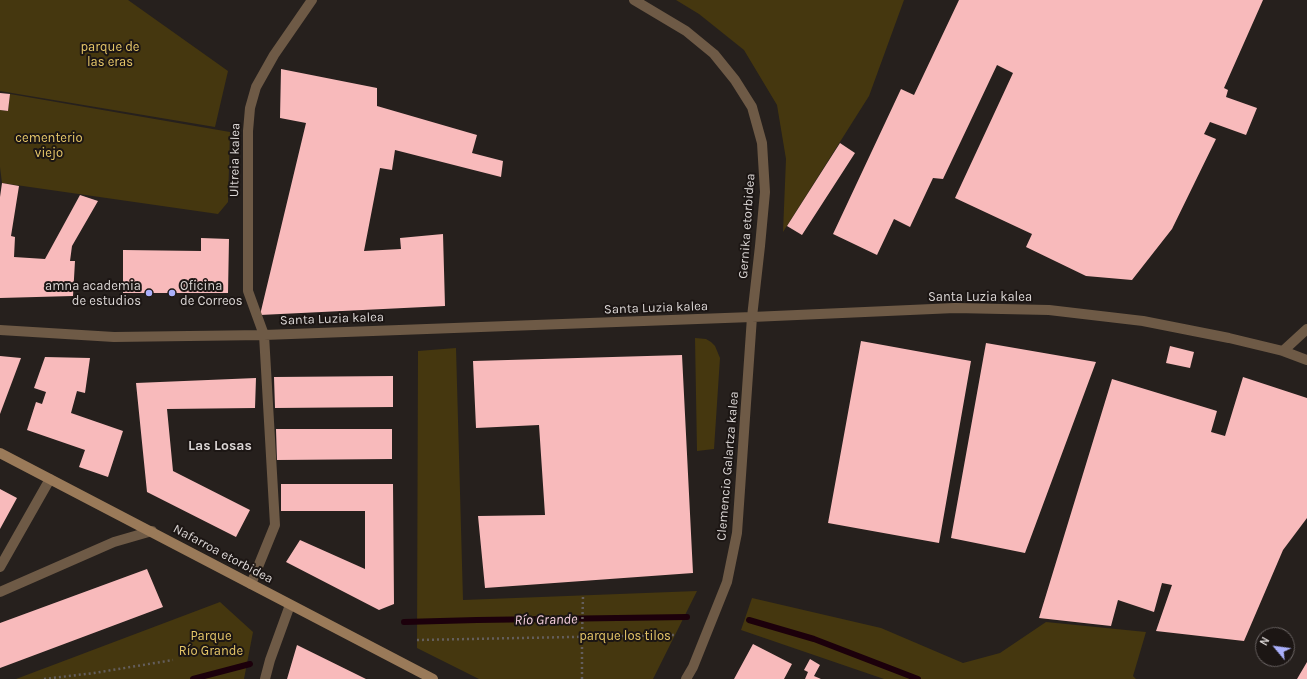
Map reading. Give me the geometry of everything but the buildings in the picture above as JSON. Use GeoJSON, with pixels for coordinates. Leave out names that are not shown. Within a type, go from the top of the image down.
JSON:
{"type":"FeatureCollection","features":[{"type":"Feature","properties":{"kind":"main road","name":"Nafarroa etorbidea"},"geometry":{"type":"LineString","coordinates":[[0,453],[433,679]]}},
{"type":"Feature","properties":{"kind":"street","name":"Ultreia kalea"},"geometry":{"type":"LineString","coordinates":[[251,584],[275,525],[264,335],[248,290],[248,131],[250,108],[256,87],[274,56],[312,0]]}},
{"type":"Feature","properties":{"kind":"street","name":"Gernika etorbidea"},"geometry":{"type":"LineString","coordinates":[[634,0],[686,32],[714,54],[735,80],[752,108],[762,143],[765,192],[752,318]]}},
{"type":"Feature","properties":{"kind":"street","name":"Santa Luzia kalea"},"geometry":{"type":"LineString","coordinates":[[0,330],[114,337],[264,335],[752,318],[955,308],[1049,310],[1143,321],[1229,338],[1283,351],[1307,360]]}},
{"type":"Feature","properties":{"kind":"street","name":"Clemencio Galartza kalea"},"geometry":{"type":"LineString","coordinates":[[686,679],[693,667],[727,582],[737,533],[752,318]]}},
{"type":"Feature","properties":{"kind":"street"},"geometry":{"type":"LineString","coordinates":[[1283,351],[1307,329]]}},
{"type":"Feature","properties":{"kind":"street"},"geometry":{"type":"LineString","coordinates":[[0,567],[50,479]]}},
{"type":"Feature","properties":{"kind":"street"},"geometry":{"type":"LineString","coordinates":[[0,592],[114,542],[152,532]]}},
{"type":"Feature","properties":{"kind":"street"},"geometry":{"type":"LineString","coordinates":[[266,679],[270,660],[290,605]]}},
{"type":"Feature","properties":{"kind":"path"},"geometry":{"type":"LineString","coordinates":[[582,679],[583,596]]}},
{"type":"Feature","properties":{"kind":"path"},"geometry":{"type":"LineString","coordinates":[[417,640],[675,635]]}},
{"type":"Feature","properties":{"kind":"path"},"geometry":{"type":"LineString","coordinates":[[44,679],[94,673],[173,660]]}},
{"type":"Feature","properties":{"kind":"green space","name":"parque de las eras"},"geometry":{"type":"Polygon","coordinates":[[[0,0],[128,0],[228,71],[215,127],[0,91],[0,0]]]}},
{"type":"Feature","properties":{"kind":"green space"},"geometry":{"type":"Polygon","coordinates":[[[676,0],[904,0],[869,96],[783,232],[786,159],[777,105],[744,50],[699,14],[676,0]]]}},
{"type":"Feature","properties":{"kind":"green space","name":"cementerio viejo"},"geometry":{"type":"Polygon","coordinates":[[[10,94],[230,132],[228,202],[218,214],[2,183],[0,167],[0,110],[8,111],[10,94]]]}},
{"type":"Feature","properties":{"kind":"green space"},"geometry":{"type":"Polygon","coordinates":[[[695,338],[706,339],[711,342],[715,346],[720,358],[714,449],[697,451],[695,338]]]}},
{"type":"Feature","properties":{"kind":"green space","name":"parque los tilos"},"geometry":{"type":"Polygon","coordinates":[[[456,348],[463,600],[697,591],[653,679],[479,679],[417,648],[418,351],[456,348]]]}},
{"type":"Feature","properties":{"kind":"green space"},"geometry":{"type":"Polygon","coordinates":[[[752,598],[881,628],[963,663],[1000,653],[1046,622],[1146,632],[1133,676],[1136,679],[884,679],[741,630],[752,598]]]}},
{"type":"Feature","properties":{"kind":"green space","name":"Parque Río Grande"},"geometry":{"type":"Polygon","coordinates":[[[220,602],[253,632],[244,679],[16,679],[220,602]]]}},
{"type":"Feature","properties":{"kind":"waterway","name":"Río Grande"},"geometry":{"type":"LineString","coordinates":[[404,622],[687,617]]}},
{"type":"Feature","properties":{"kind":"waterway","name":"Río Grande"},"geometry":{"type":"LineString","coordinates":[[749,620],[814,639],[918,679]]}},
{"type":"Feature","properties":{"kind":"waterway","name":"Río Grande"},"geometry":{"type":"LineString","coordinates":[[193,679],[250,664]]}},
{"type":"Feature","properties":{"kind":"place","name":"amna academia de estudios"},"geometry":{"type":"Point","coordinates":[149,293]}},
{"type":"Feature","properties":{"kind":"place","name":"Oficina de Correos"},"geometry":{"type":"Point","coordinates":[172,293]}},
{"type":"Feature","properties":{"kind":"district","name":"Las Losas"},"geometry":{"type":"Point","coordinates":[220,446]}}]}
